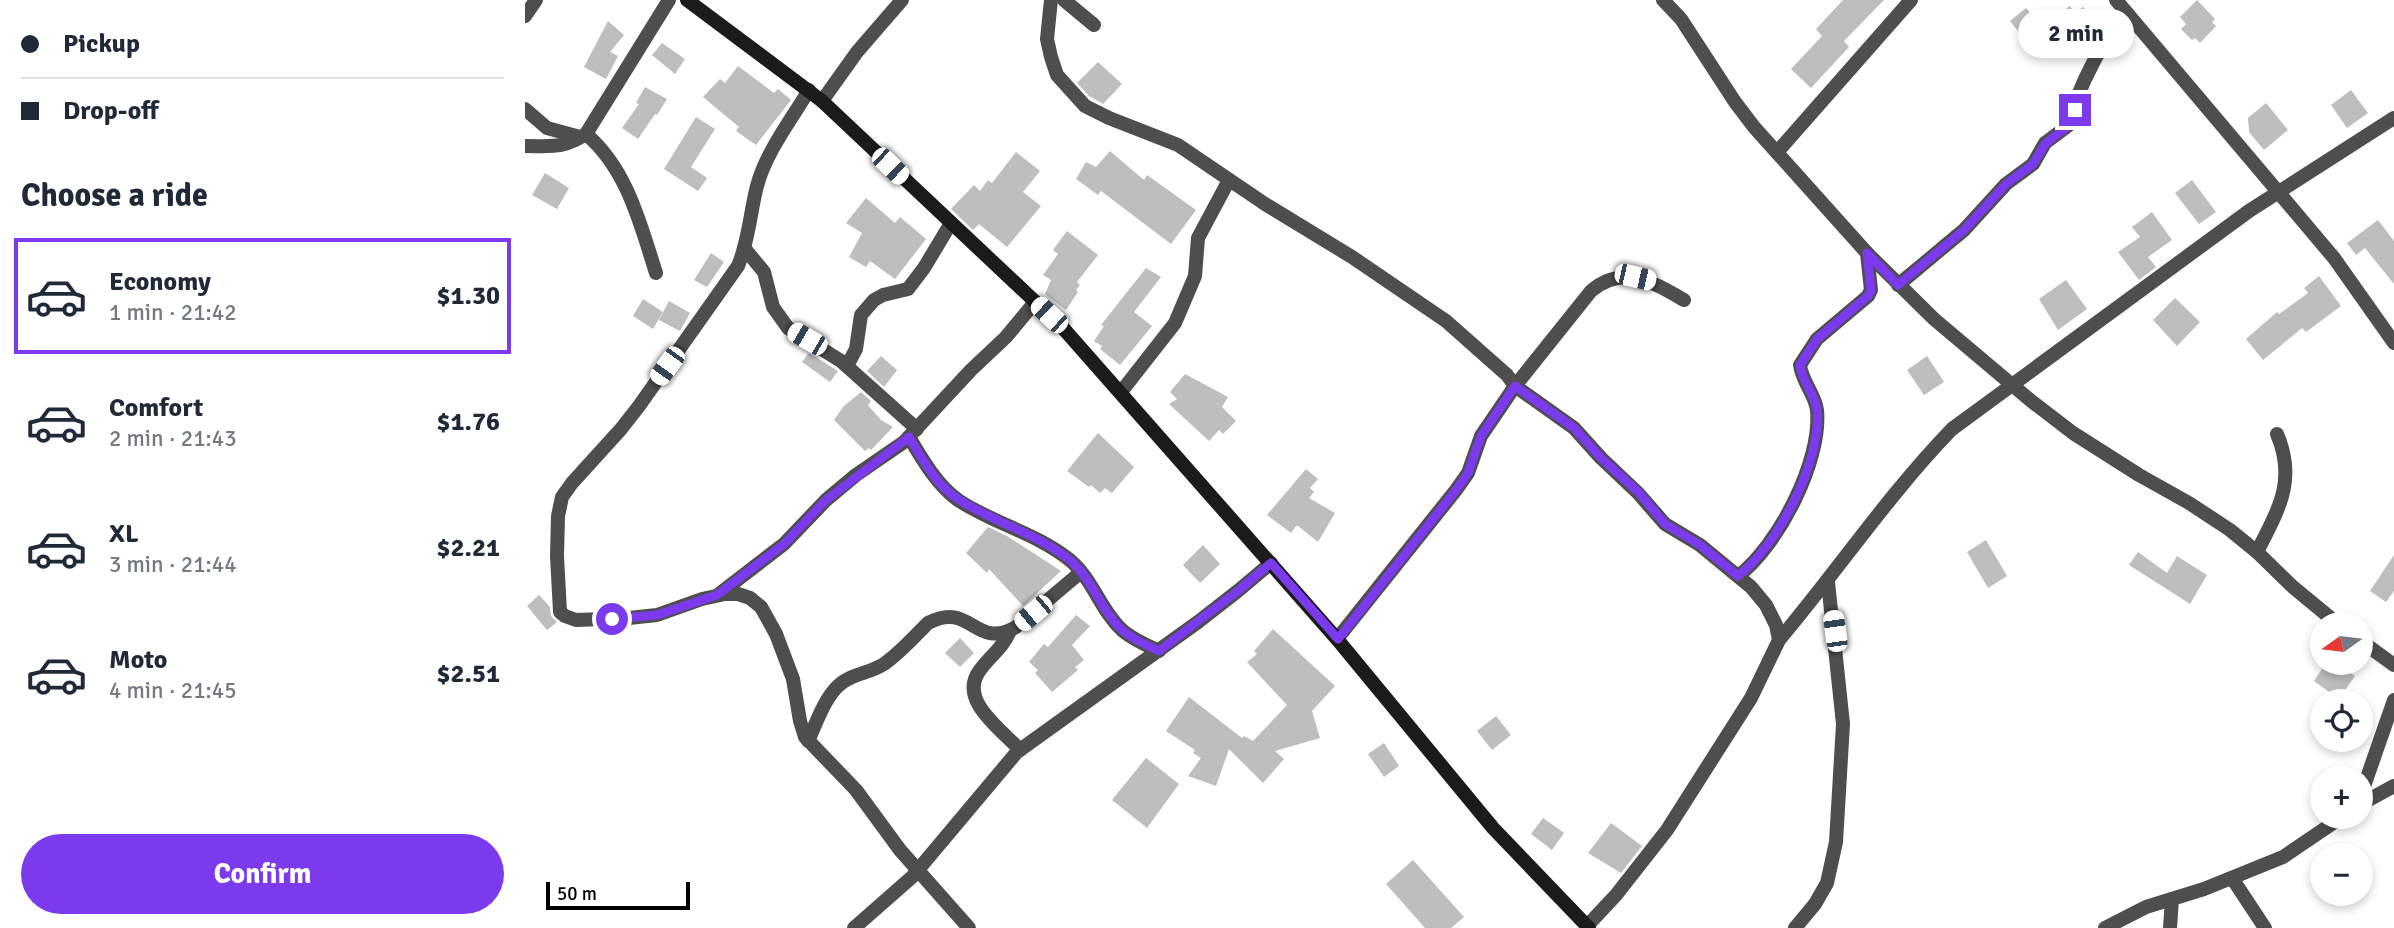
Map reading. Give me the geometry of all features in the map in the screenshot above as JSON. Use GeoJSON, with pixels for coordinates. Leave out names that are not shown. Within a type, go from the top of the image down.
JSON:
{"type":"FeatureCollection","features":[{"type":"Feature","properties":{"kind":"street"},"geometry":{"type":"LineString","coordinates":[[525,16],[536,0]]}},
{"type":"Feature","properties":{"kind":"street"},"geometry":{"type":"LineString","coordinates":[[525,146],[563,146],[583,136],[669,0]]}},
{"type":"Feature","properties":{"kind":"street"},"geometry":{"type":"LineString","coordinates":[[687,0],[822,101],[1063,328],[1338,639],[1493,828],[1588,927],[1667,830],[1751,698],[1779,640],[1828,582],[1857,540],[1921,461],[1952,429],[2221,231],[2394,118]]}},
{"type":"Feature","properties":{"kind":"street"},"geometry":{"type":"LineString","coordinates":[[822,101],[857,52],[902,0]]}},
{"type":"Feature","properties":{"kind":"street"},"geometry":{"type":"LineString","coordinates":[[1051,0],[1047,39],[1058,75],[1066,87],[1086,106],[1097,113],[1178,145],[1446,321],[1507,375],[1515,386],[1574,428],[1601,458],[1639,493],[1665,524],[1700,545],[1738,576],[1766,606],[1776,625],[1779,640]]}},
{"type":"Feature","properties":{"kind":"street"},"geometry":{"type":"LineString","coordinates":[[1065,0],[1094,24]]}},
{"type":"Feature","properties":{"kind":"street"},"geometry":{"type":"LineString","coordinates":[[1663,0],[1745,116],[1898,285],[2013,385],[2090,445],[2189,503],[2257,552],[2323,612]]}},
{"type":"Feature","properties":{"kind":"street"},"geometry":{"type":"LineString","coordinates":[[1674,12],[1685,0]]}},
{"type":"Feature","properties":{"kind":"street"},"geometry":{"type":"LineString","coordinates":[[1778,151],[1911,0]]}},
{"type":"Feature","properties":{"kind":"street"},"geometry":{"type":"LineString","coordinates":[[2116,0],[2334,258],[2394,344]]}},
{"type":"Feature","properties":{"kind":"street"},"geometry":{"type":"LineString","coordinates":[[1898,285],[1964,230],[2006,184],[2033,164],[2045,144],[2069,125],[2080,90],[2093,62],[2104,43],[2128,14]]}},
{"type":"Feature","properties":{"kind":"street"},"geometry":{"type":"LineString","coordinates":[[809,90],[769,157],[757,184],[745,249],[726,284],[639,406],[562,498],[558,516],[558,603],[560,612],[565,617],[595,620],[657,615],[717,595],[738,594],[750,598],[761,607],[770,621],[793,680],[800,721],[808,741],[856,790],[900,850],[969,928]]}},
{"type":"Feature","properties":{"kind":"street"},"geometry":{"type":"LineString","coordinates":[[525,109],[547,128],[583,136],[606,154],[625,185],[656,273]]}},
{"type":"Feature","properties":{"kind":"street"},"geometry":{"type":"LineString","coordinates":[[1121,392],[1175,323],[1195,276],[1198,238],[1229,180]]}},
{"type":"Feature","properties":{"kind":"street"},"geometry":{"type":"LineString","coordinates":[[847,366],[856,349],[861,315],[874,300],[883,295],[908,289],[951,223]]}},
{"type":"Feature","properties":{"kind":"street"},"geometry":{"type":"LineString","coordinates":[[745,249],[764,272],[773,307],[788,328],[847,366],[913,433],[918,454],[949,492],[969,506],[1024,531],[1070,561],[1081,572],[1115,623],[1123,631],[1159,651]]}},
{"type":"Feature","properties":{"kind":"street"},"geometry":{"type":"LineString","coordinates":[[1738,576],[1760,556],[1783,523],[1812,462],[1817,440],[1816,404],[1800,365],[1817,339],[1868,296],[1871,290],[1867,253]]}},
{"type":"Feature","properties":{"kind":"street"},"geometry":{"type":"LineString","coordinates":[[1338,639],[1462,481],[1478,450],[1481,436],[1515,386],[1591,291],[1603,281],[1621,277],[1653,281],[1684,300]]}},
{"type":"Feature","properties":{"kind":"street"},"geometry":{"type":"LineString","coordinates":[[717,595],[784,544],[826,500],[913,433],[971,370],[1006,337],[1035,302]]}},
{"type":"Feature","properties":{"kind":"street"},"geometry":{"type":"LineString","coordinates":[[2257,552],[2277,512],[2287,479],[2283,448],[2277,434]]}},
{"type":"Feature","properties":{"kind":"street"},"geometry":{"type":"LineString","coordinates":[[854,928],[919,869],[1020,750],[1159,651],[1271,563]]}},
{"type":"Feature","properties":{"kind":"street"},"geometry":{"type":"LineString","coordinates":[[808,741],[822,709],[836,688],[885,663],[936,618],[958,617],[987,633],[1005,634],[1081,572]]}},
{"type":"Feature","properties":{"kind":"street"},"geometry":{"type":"LineString","coordinates":[[1794,928],[1815,904],[1827,883],[1836,842],[1843,724],[1828,582]]}},
{"type":"Feature","properties":{"kind":"street"},"geometry":{"type":"LineString","coordinates":[[1010,631],[1004,646],[976,676],[972,687],[980,708],[1020,750]]}},
{"type":"Feature","properties":{"kind":"street"},"geometry":{"type":"LineString","coordinates":[[2373,650],[2394,665]]}},
{"type":"Feature","properties":{"kind":"street"},"geometry":{"type":"LineString","coordinates":[[2371,766],[2394,700]]}},
{"type":"Feature","properties":{"kind":"street"},"geometry":{"type":"LineString","coordinates":[[2373,797],[2394,786]]}},
{"type":"Feature","properties":{"kind":"street"},"geometry":{"type":"LineString","coordinates":[[2105,928],[2146,907],[2232,878],[2283,857],[2325,829]]}},
{"type":"Feature","properties":{"kind":"street"},"geometry":{"type":"LineString","coordinates":[[2232,878],[2265,928]]}},
{"type":"Feature","properties":{"kind":"street"},"geometry":{"type":"LineString","coordinates":[[2170,928],[2172,899]]}},
{"type":"Feature","properties":{"kind":"building"},"geometry":{"type":"Polygon","coordinates":[[[1843,0],[1884,0],[1844,41],[1849,47],[1811,88],[1791,69],[1822,36],[1816,29],[1843,0]]]}},
{"type":"Feature","properties":{"kind":"building"},"geometry":{"type":"Polygon","coordinates":[[[2197,0],[2215,19],[2212,22],[2216,26],[2200,43],[2195,38],[2192,40],[2181,29],[2186,24],[2180,17],[2197,0]]]}},
{"type":"Feature","properties":{"kind":"building"},"geometry":{"type":"Polygon","coordinates":[[[2070,6],[2075,13],[2083,7],[2093,20],[2089,24],[2093,30],[2072,47],[2051,20],[2070,6]]]}},
{"type":"Feature","properties":{"kind":"building"},"geometry":{"type":"Polygon","coordinates":[[[2026,8],[2037,21],[2021,35],[2010,21],[2026,8]]]}},
{"type":"Feature","properties":{"kind":"building"},"geometry":{"type":"Polygon","coordinates":[[[608,21],[624,35],[610,52],[618,56],[606,79],[584,67],[608,21]]]}},
{"type":"Feature","properties":{"kind":"building"},"geometry":{"type":"Polygon","coordinates":[[[662,43],[685,59],[675,74],[652,55],[662,43]]]}},
{"type":"Feature","properties":{"kind":"building"},"geometry":{"type":"Polygon","coordinates":[[[1098,62],[1122,84],[1103,104],[1089,96],[1077,83],[1098,62]]]}},
{"type":"Feature","properties":{"kind":"building"},"geometry":{"type":"Polygon","coordinates":[[[738,66],[774,93],[778,89],[791,100],[756,145],[736,131],[739,127],[703,97],[720,79],[725,83],[738,66]]]}},
{"type":"Feature","properties":{"kind":"building"},"geometry":{"type":"Polygon","coordinates":[[[645,87],[667,99],[638,139],[622,128],[639,104],[636,103],[645,87]]]}},
{"type":"Feature","properties":{"kind":"building"},"geometry":{"type":"Polygon","coordinates":[[[2351,90],[2368,113],[2347,128],[2331,105],[2351,90]]]}},
{"type":"Feature","properties":{"kind":"building"},"geometry":{"type":"Polygon","coordinates":[[[2266,103],[2288,130],[2264,150],[2249,132],[2248,118],[2266,103]]]}},
{"type":"Feature","properties":{"kind":"building"},"geometry":{"type":"Polygon","coordinates":[[[696,117],[715,129],[691,167],[707,178],[698,191],[664,169],[696,117]]]}},
{"type":"Feature","properties":{"kind":"building"},"geometry":{"type":"Polygon","coordinates":[[[1110,151],[1144,180],[1147,175],[1196,210],[1171,244],[1101,191],[1098,195],[1076,179],[1086,162],[1096,167],[1110,151]]]}},
{"type":"Feature","properties":{"kind":"building"},"geometry":{"type":"Polygon","coordinates":[[[1016,152],[1040,171],[1023,192],[1041,206],[1007,247],[979,224],[973,230],[951,209],[974,185],[980,191],[988,180],[992,183],[1016,152]]]}},
{"type":"Feature","properties":{"kind":"building"},"geometry":{"type":"Polygon","coordinates":[[[545,173],[569,188],[557,209],[532,195],[545,173]]]}},
{"type":"Feature","properties":{"kind":"building"},"geometry":{"type":"Polygon","coordinates":[[[2192,180],[2216,212],[2199,224],[2175,193],[2192,180]]]}},
{"type":"Feature","properties":{"kind":"building"},"geometry":{"type":"Polygon","coordinates":[[[866,198],[895,223],[900,217],[926,239],[895,279],[870,261],[866,267],[849,257],[862,233],[846,223],[866,198]]]}},
{"type":"Feature","properties":{"kind":"building"},"geometry":{"type":"Polygon","coordinates":[[[2152,212],[2172,240],[2148,257],[2156,267],[2139,280],[2118,252],[2140,237],[2132,227],[2152,212]]]}},
{"type":"Feature","properties":{"kind":"building"},"geometry":{"type":"Polygon","coordinates":[[[2378,220],[2394,241],[2394,284],[2365,248],[2356,255],[2347,243],[2378,220]]]}},
{"type":"Feature","properties":{"kind":"building"},"geometry":{"type":"Polygon","coordinates":[[[1067,231],[1098,255],[1077,282],[1080,285],[1076,290],[1078,292],[1066,310],[1045,294],[1051,280],[1043,275],[1058,254],[1053,250],[1067,231]]]}},
{"type":"Feature","properties":{"kind":"building"},"geometry":{"type":"Polygon","coordinates":[[[711,253],[724,262],[707,287],[694,280],[711,253]]]}},
{"type":"Feature","properties":{"kind":"building"},"geometry":{"type":"Polygon","coordinates":[[[1146,268],[1161,277],[1134,312],[1152,326],[1120,365],[1094,341],[1104,326],[1101,325],[1146,268]]]}},
{"type":"Feature","properties":{"kind":"building"},"geometry":{"type":"Polygon","coordinates":[[[2319,276],[2341,306],[2306,332],[2302,328],[2263,360],[2246,339],[2277,312],[2279,314],[2308,293],[2304,288],[2319,276]]]}},
{"type":"Feature","properties":{"kind":"building"},"geometry":{"type":"Polygon","coordinates":[[[2066,280],[2087,309],[2058,330],[2039,299],[2066,280]]]}},
{"type":"Feature","properties":{"kind":"building"},"geometry":{"type":"Polygon","coordinates":[[[2175,298],[2200,322],[2177,346],[2153,320],[2175,298]]]}},
{"type":"Feature","properties":{"kind":"building"},"geometry":{"type":"Polygon","coordinates":[[[643,299],[663,312],[653,329],[633,316],[643,299]]]}},
{"type":"Feature","properties":{"kind":"building"},"geometry":{"type":"Polygon","coordinates":[[[669,301],[690,313],[680,331],[659,320],[669,301]]]}},
{"type":"Feature","properties":{"kind":"building"},"geometry":{"type":"Polygon","coordinates":[[[809,353],[838,371],[830,382],[802,362],[809,353]]]}},
{"type":"Feature","properties":{"kind":"building"},"geometry":{"type":"Polygon","coordinates":[[[881,356],[897,370],[884,387],[867,371],[881,356]]]}},
{"type":"Feature","properties":{"kind":"building"},"geometry":{"type":"Polygon","coordinates":[[[1927,356],[1944,382],[1924,395],[1907,370],[1927,356]]]}},
{"type":"Feature","properties":{"kind":"building"},"geometry":{"type":"Polygon","coordinates":[[[1185,374],[1228,397],[1222,407],[1236,421],[1223,434],[1219,430],[1209,441],[1169,404],[1177,399],[1170,392],[1185,374]]]}},
{"type":"Feature","properties":{"kind":"building"},"geometry":{"type":"Polygon","coordinates":[[[861,392],[871,401],[868,405],[881,420],[893,427],[871,450],[869,448],[865,451],[834,420],[843,407],[861,392]]]}},
{"type":"Feature","properties":{"kind":"building"},"geometry":{"type":"Polygon","coordinates":[[[1098,433],[1134,467],[1112,493],[1105,488],[1100,493],[1067,471],[1098,433]]]}},
{"type":"Feature","properties":{"kind":"building"},"geometry":{"type":"Polygon","coordinates":[[[1306,469],[1318,479],[1310,488],[1314,492],[1309,498],[1335,513],[1318,542],[1298,526],[1291,533],[1267,515],[1306,469]]]}},
{"type":"Feature","properties":{"kind":"building"},"geometry":{"type":"Polygon","coordinates":[[[988,527],[1007,536],[1061,571],[1023,606],[989,569],[987,573],[966,553],[988,527]]]}},
{"type":"Feature","properties":{"kind":"building"},"geometry":{"type":"Polygon","coordinates":[[[1986,540],[2007,576],[1988,588],[1967,552],[1986,540]]]}},
{"type":"Feature","properties":{"kind":"building"},"geometry":{"type":"Polygon","coordinates":[[[1203,545],[1220,564],[1200,583],[1183,565],[1203,545]]]}},
{"type":"Feature","properties":{"kind":"building"},"geometry":{"type":"Polygon","coordinates":[[[2138,552],[2167,573],[2177,556],[2207,575],[2190,604],[2129,565],[2138,552]]]}},
{"type":"Feature","properties":{"kind":"building"},"geometry":{"type":"Polygon","coordinates":[[[2394,555],[2394,591],[2386,602],[2370,591],[2394,555]]]}},
{"type":"Feature","properties":{"kind":"building"},"geometry":{"type":"Polygon","coordinates":[[[539,595],[550,607],[551,616],[557,622],[547,630],[527,606],[539,595]]]}},
{"type":"Feature","properties":{"kind":"building"},"geometry":{"type":"Polygon","coordinates":[[[1076,615],[1090,626],[1072,645],[1084,660],[1075,667],[1078,670],[1052,692],[1035,673],[1038,670],[1029,662],[1044,644],[1048,647],[1076,615]]]}},
{"type":"Feature","properties":{"kind":"building"},"geometry":{"type":"Polygon","coordinates":[[[1273,629],[1335,686],[1312,711],[1320,738],[1275,751],[1284,759],[1263,783],[1229,749],[1216,786],[1188,776],[1201,758],[1193,753],[1195,750],[1166,731],[1189,697],[1242,738],[1244,736],[1253,741],[1287,705],[1247,662],[1257,654],[1254,651],[1273,629]]]}},
{"type":"Feature","properties":{"kind":"building"},"geometry":{"type":"Polygon","coordinates":[[[960,638],[974,653],[960,667],[945,653],[960,638]]]}},
{"type":"Feature","properties":{"kind":"building"},"geometry":{"type":"Polygon","coordinates":[[[2317,676],[2355,676],[2346,689],[2325,689],[2314,681],[2317,676]]]}},
{"type":"Feature","properties":{"kind":"building"},"geometry":{"type":"Polygon","coordinates":[[[1496,716],[1511,735],[1492,750],[1477,731],[1496,716]]]}},
{"type":"Feature","properties":{"kind":"building"},"geometry":{"type":"Polygon","coordinates":[[[1384,743],[1399,766],[1384,777],[1368,754],[1384,743]]]}},
{"type":"Feature","properties":{"kind":"building"},"geometry":{"type":"Polygon","coordinates":[[[1146,758],[1179,784],[1147,828],[1112,800],[1146,758]]]}},
{"type":"Feature","properties":{"kind":"building"},"geometry":{"type":"Polygon","coordinates":[[[1543,818],[1564,833],[1552,850],[1531,834],[1543,818]]]}},
{"type":"Feature","properties":{"kind":"building"},"geometry":{"type":"Polygon","coordinates":[[[1611,823],[1642,846],[1621,873],[1588,853],[1611,823]]]}},
{"type":"Feature","properties":{"kind":"building"},"geometry":{"type":"Polygon","coordinates":[[[1413,860],[1464,917],[1451,928],[1425,928],[1386,884],[1413,860]]]}},
{"type":"Feature","properties":{"kind":"route"},"geometry":{"type":"LineString","coordinates":[[612,619],[657,615],[717,595],[784,544],[826,500],[856,475],[909,437],[918,454],[949,492],[969,506],[1024,531],[1070,561],[1098,595],[1115,623],[1133,638],[1159,651],[1271,563],[1338,639],[1468,473],[1481,436],[1515,386],[1574,428],[1673,531],[1700,545],[1738,576],[1760,556],[1783,523],[1812,462],[1817,440],[1816,404],[1800,371],[1800,365],[1817,339],[1868,296],[1871,290],[1867,253],[1898,285],[1964,230],[2006,184],[2033,164],[2045,144],[2069,125],[2075,110]]}}]}
